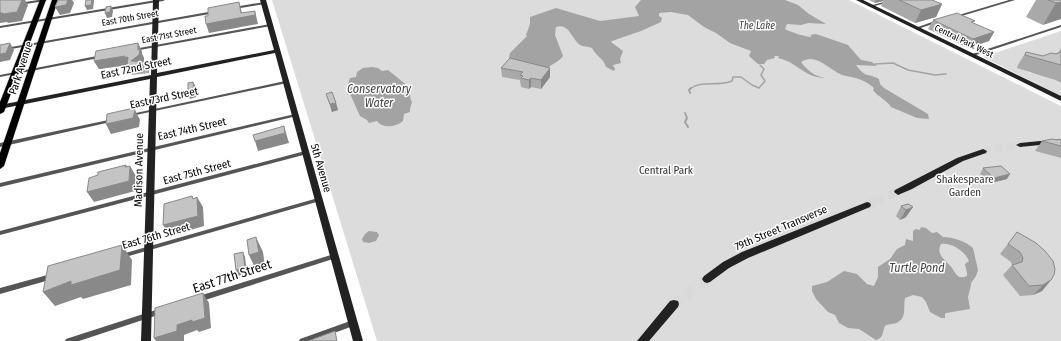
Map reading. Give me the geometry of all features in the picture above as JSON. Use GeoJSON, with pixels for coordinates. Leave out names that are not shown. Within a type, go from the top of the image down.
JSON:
{"type":"FeatureCollection","features":[{"type":"Feature","properties":{"kind":"main road","name":"Park Avenue"},"geometry":{"type":"LineString","coordinates":[[1,109],[44,0]]}},
{"type":"Feature","properties":{"kind":"main road","name":"Park Avenue"},"geometry":{"type":"LineString","coordinates":[[0,166],[4,144],[21,103],[55,0]]}},
{"type":"Feature","properties":{"kind":"main road","name":"Madison Avenue"},"geometry":{"type":"LineString","coordinates":[[146,341],[154,46],[158,0]]}},
{"type":"Feature","properties":{"kind":"main road","name":"Central Park West"},"geometry":{"type":"LineString","coordinates":[[859,0],[1061,99]]}},
{"type":"Feature","properties":{"kind":"main road","name":"5th Avenue"},"geometry":{"type":"LineString","coordinates":[[263,1],[358,341]]}},
{"type":"Feature","properties":{"kind":"main road","name":"East 72nd Street"},"geometry":{"type":"LineString","coordinates":[[1,109],[21,103],[277,51]]}},
{"type":"Feature","properties":{"kind":"main road"},"geometry":{"type":"LineString","coordinates":[[1020,145],[1040,143],[1061,145]]}},
{"type":"Feature","properties":{"kind":"main road"},"geometry":{"type":"LineString","coordinates":[[898,192],[918,183],[953,162],[983,151]]}},
{"type":"Feature","properties":{"kind":"main road","name":"79th Street Transverse"},"geometry":{"type":"LineString","coordinates":[[707,279],[726,265],[745,255],[867,205]]}},
{"type":"Feature","properties":{"kind":"main road"},"geometry":{"type":"LineString","coordinates":[[642,341],[674,304]]}},
{"type":"Feature","properties":{"kind":"street"},"geometry":{"type":"LineString","coordinates":[[14,5],[44,0]]}},
{"type":"Feature","properties":{"kind":"street"},"geometry":{"type":"LineString","coordinates":[[0,27],[158,0]]}},
{"type":"Feature","properties":{"kind":"street"},"geometry":{"type":"LineString","coordinates":[[871,6],[895,0]]}},
{"type":"Feature","properties":{"kind":"street"},"geometry":{"type":"LineString","coordinates":[[952,18],[1014,0]]}},
{"type":"Feature","properties":{"kind":"street"},"geometry":{"type":"LineString","coordinates":[[227,9],[263,1]]}},
{"type":"Feature","properties":{"kind":"street","name":"East 70th Street"},"geometry":{"type":"LineString","coordinates":[[0,50],[219,11]]}},
{"type":"Feature","properties":{"kind":"street"},"geometry":{"type":"LineString","coordinates":[[916,28],[945,20]]}},
{"type":"Feature","properties":{"kind":"street","name":"East 71st Street"},"geometry":{"type":"LineString","coordinates":[[132,51],[270,25]]}},
{"type":"Feature","properties":{"kind":"street"},"geometry":{"type":"LineString","coordinates":[[971,55],[1061,26]]}},
{"type":"Feature","properties":{"kind":"street"},"geometry":{"type":"LineString","coordinates":[[0,76],[109,55]]}},
{"type":"Feature","properties":{"kind":"street","name":"East 73rd Street"},"geometry":{"type":"LineString","coordinates":[[127,116],[285,82]]}},
{"type":"Feature","properties":{"kind":"street","name":"East 74th Street"},"geometry":{"type":"LineString","coordinates":[[0,185],[294,115]]}},
{"type":"Feature","properties":{"kind":"street","name":"East 73rd Street"},"geometry":{"type":"LineString","coordinates":[[4,144],[119,118]]}},
{"type":"Feature","properties":{"kind":"street","name":"East 75th Street"},"geometry":{"type":"LineString","coordinates":[[0,233],[305,154]]}},
{"type":"Feature","properties":{"kind":"street","name":"East 76th Street"},"geometry":{"type":"LineString","coordinates":[[113,259],[318,200]]}},
{"type":"Feature","properties":{"kind":"street","name":"East 77th Street"},"geometry":{"type":"LineString","coordinates":[[191,302],[334,256]]}},
{"type":"Feature","properties":{"kind":"street"},"geometry":{"type":"LineString","coordinates":[[0,291],[60,274]]}},
{"type":"Feature","properties":{"kind":"street"},"geometry":{"type":"LineString","coordinates":[[69,341],[168,309]]}},
{"type":"Feature","properties":{"kind":"street"},"geometry":{"type":"LineString","coordinates":[[303,341],[353,323]]}},
{"type":"Feature","properties":{"kind":"green space","name":"Central Park"},"geometry":{"type":"Polygon","coordinates":[[[272,0],[849,0],[1061,106],[1061,341],[377,341],[272,0]]]}},
{"type":"Feature","properties":{"kind":"green space"},"geometry":{"type":"Polygon","coordinates":[[[1061,31],[1061,62],[1024,70],[1031,73],[1036,72],[1061,83],[1061,96],[983,57],[1061,31]]]}},
{"type":"Feature","properties":{"kind":"water","name":"The Lake"},"geometry":{"type":"Polygon","coordinates":[[[641,0],[785,0],[798,5],[809,14],[826,24],[787,24],[785,29],[790,32],[809,37],[812,37],[810,35],[816,34],[848,45],[861,60],[872,62],[877,66],[856,65],[862,72],[879,79],[880,84],[884,88],[928,114],[929,119],[917,118],[891,107],[873,90],[874,88],[864,81],[840,74],[813,59],[807,59],[801,62],[806,68],[817,76],[825,78],[818,77],[806,73],[791,63],[778,58],[779,56],[774,56],[775,58],[767,60],[764,64],[758,64],[749,56],[751,51],[730,43],[688,15],[671,12],[659,13],[659,16],[662,18],[661,22],[611,42],[623,51],[620,59],[621,63],[613,65],[615,69],[614,71],[606,67],[604,62],[592,48],[580,45],[567,29],[560,26],[556,27],[555,35],[563,56],[546,70],[509,58],[510,53],[527,36],[530,17],[556,8],[600,21],[639,16],[635,7],[641,0]]]}},
{"type":"Feature","properties":{"kind":"water","name":"Conservatory Water"},"geometry":{"type":"Polygon","coordinates":[[[363,68],[378,68],[382,71],[388,70],[409,87],[412,102],[410,112],[404,114],[403,121],[397,125],[386,126],[377,121],[369,123],[360,116],[347,87],[350,78],[356,77],[357,72],[363,68]]]}},
{"type":"Feature","properties":{"kind":"water","name":"Turtle Pond"},"geometry":{"type":"Polygon","coordinates":[[[921,227],[926,228],[932,233],[937,232],[943,237],[959,240],[973,248],[978,270],[971,283],[968,297],[970,309],[946,313],[945,318],[941,318],[930,312],[922,297],[913,295],[905,298],[904,315],[901,320],[885,326],[882,336],[876,340],[859,329],[848,328],[839,323],[835,315],[828,312],[816,299],[812,291],[812,286],[827,282],[844,271],[857,274],[867,284],[874,286],[878,277],[878,267],[890,259],[897,249],[905,245],[906,239],[913,241],[913,231],[916,229],[920,230],[921,227]],[[941,244],[939,251],[942,258],[950,265],[959,277],[967,276],[965,264],[969,261],[967,257],[957,248],[949,244],[941,244]]]}},
{"type":"Feature","properties":{"kind":"water"},"geometry":{"type":"Polygon","coordinates":[[[369,231],[377,232],[379,235],[376,241],[369,243],[363,242],[362,239],[369,231]]]}},
{"type":"Feature","properties":{"kind":"building"},"geometry":{"type":"Polygon","coordinates":[[[0,0],[22,0],[17,12],[3,14],[0,13],[0,0]]]}},
{"type":"Feature","properties":{"kind":"building"},"geometry":{"type":"Polygon","coordinates":[[[58,0],[68,0],[66,5],[55,7],[58,0]]]}},
{"type":"Feature","properties":{"kind":"building"},"geometry":{"type":"Polygon","coordinates":[[[86,0],[92,0],[91,5],[85,6],[86,0]]]}},
{"type":"Feature","properties":{"kind":"building"},"geometry":{"type":"Polygon","coordinates":[[[899,0],[932,0],[942,4],[921,10],[899,0]]]}},
{"type":"Feature","properties":{"kind":"building"},"geometry":{"type":"Polygon","coordinates":[[[1048,0],[1061,0],[1061,2],[1056,3],[1048,0]]]}},
{"type":"Feature","properties":{"kind":"building"},"geometry":{"type":"Polygon","coordinates":[[[239,2],[241,13],[255,11],[255,15],[206,24],[205,16],[208,16],[208,8],[239,2]]]}},
{"type":"Feature","properties":{"kind":"building"},"geometry":{"type":"Polygon","coordinates":[[[111,6],[110,12],[105,13],[106,7],[111,6]]]}},
{"type":"Feature","properties":{"kind":"building"},"geometry":{"type":"Polygon","coordinates":[[[957,13],[975,21],[971,22],[994,32],[973,39],[933,20],[957,13]]]}},
{"type":"Feature","properties":{"kind":"building"},"geometry":{"type":"Polygon","coordinates":[[[10,43],[6,53],[0,54],[0,45],[10,43]]]}},
{"type":"Feature","properties":{"kind":"building"},"geometry":{"type":"Polygon","coordinates":[[[138,43],[138,50],[140,50],[139,55],[131,61],[145,62],[145,65],[127,66],[128,57],[124,58],[125,56],[94,61],[96,51],[138,43]]]}},
{"type":"Feature","properties":{"kind":"building"},"geometry":{"type":"Polygon","coordinates":[[[1026,52],[1043,56],[1061,52],[1061,65],[1025,55],[1026,52]]]}},
{"type":"Feature","properties":{"kind":"building"},"geometry":{"type":"Polygon","coordinates":[[[510,58],[550,68],[541,80],[521,78],[523,76],[520,75],[523,72],[501,68],[510,58]]]}},
{"type":"Feature","properties":{"kind":"building"},"geometry":{"type":"Polygon","coordinates":[[[193,82],[194,92],[188,94],[188,83],[193,82]]]}},
{"type":"Feature","properties":{"kind":"building"},"geometry":{"type":"Polygon","coordinates":[[[332,92],[336,103],[330,104],[326,94],[332,92]]]}},
{"type":"Feature","properties":{"kind":"building"},"geometry":{"type":"Polygon","coordinates":[[[134,108],[133,118],[106,124],[107,114],[134,108]]]}},
{"type":"Feature","properties":{"kind":"building"},"geometry":{"type":"Polygon","coordinates":[[[284,126],[285,133],[255,141],[253,135],[284,126]]]}},
{"type":"Feature","properties":{"kind":"building"},"geometry":{"type":"Polygon","coordinates":[[[1052,139],[1061,140],[1061,146],[1042,141],[1052,139]]]}},
{"type":"Feature","properties":{"kind":"building"},"geometry":{"type":"Polygon","coordinates":[[[126,165],[125,167],[130,166],[129,181],[87,192],[89,178],[98,175],[98,172],[126,165]]]}},
{"type":"Feature","properties":{"kind":"building"},"geometry":{"type":"Polygon","coordinates":[[[1001,166],[1010,174],[994,178],[983,168],[1001,166]]]}},
{"type":"Feature","properties":{"kind":"building"},"geometry":{"type":"Polygon","coordinates":[[[192,196],[193,199],[197,197],[198,216],[163,225],[164,204],[192,196]]]}},
{"type":"Feature","properties":{"kind":"building"},"geometry":{"type":"Polygon","coordinates":[[[908,204],[913,207],[906,210],[901,206],[908,204]]]}},
{"type":"Feature","properties":{"kind":"building"},"geometry":{"type":"Polygon","coordinates":[[[1017,232],[1036,243],[1053,261],[1055,269],[1054,275],[1051,280],[1043,285],[1029,286],[1012,265],[1022,262],[1023,258],[1020,252],[1008,244],[1017,232]]]}},
{"type":"Feature","properties":{"kind":"building"},"geometry":{"type":"Polygon","coordinates":[[[256,237],[259,252],[249,255],[247,240],[256,237]]]}},
{"type":"Feature","properties":{"kind":"building"},"geometry":{"type":"Polygon","coordinates":[[[122,245],[120,270],[71,285],[71,281],[43,292],[48,266],[122,245]]]}},
{"type":"Feature","properties":{"kind":"building"},"geometry":{"type":"Polygon","coordinates":[[[243,252],[245,268],[236,270],[234,254],[243,252]]]}},
{"type":"Feature","properties":{"kind":"building"},"geometry":{"type":"Polygon","coordinates":[[[203,293],[205,318],[192,322],[192,320],[177,325],[177,331],[154,338],[155,308],[203,293]]]}},
{"type":"Feature","properties":{"kind":"building"},"geometry":{"type":"Polygon","coordinates":[[[335,331],[337,341],[308,341],[335,331]]]}},
{"type":"Feature","properties":{"kind":"waterway"},"geometry":{"type":"LineString","coordinates":[[875,64],[893,63],[908,70],[935,75],[946,74]]}},
{"type":"Feature","properties":{"kind":"waterway"},"geometry":{"type":"LineString","coordinates":[[690,89],[694,86],[704,84],[726,83],[732,81],[733,77],[741,77],[759,88],[765,81],[761,75],[764,69],[760,65]]}},
{"type":"Feature","properties":{"kind":"waterway"},"geometry":{"type":"LineString","coordinates":[[690,89],[690,93]]}},
{"type":"Feature","properties":{"kind":"waterway"},"geometry":{"type":"LineString","coordinates":[[685,113],[687,118],[685,122],[688,127]]}},
{"type":"Feature","properties":{"kind":"tunnel"},"geometry":{"type":"LineString","coordinates":[[983,151],[1020,145]]}},
{"type":"Feature","properties":{"kind":"tunnel"},"geometry":{"type":"LineString","coordinates":[[877,201],[898,192]]}},
{"type":"Feature","properties":{"kind":"tunnel"},"geometry":{"type":"LineString","coordinates":[[867,205],[879,200]]}},
{"type":"Feature","properties":{"kind":"tunnel"},"geometry":{"type":"LineString","coordinates":[[674,304],[707,279]]}},
{"type":"Feature","properties":{"kind":"park label","name":"Shakespeare Garden"},"geometry":{"type":"Point","coordinates":[965,185]}}]}
